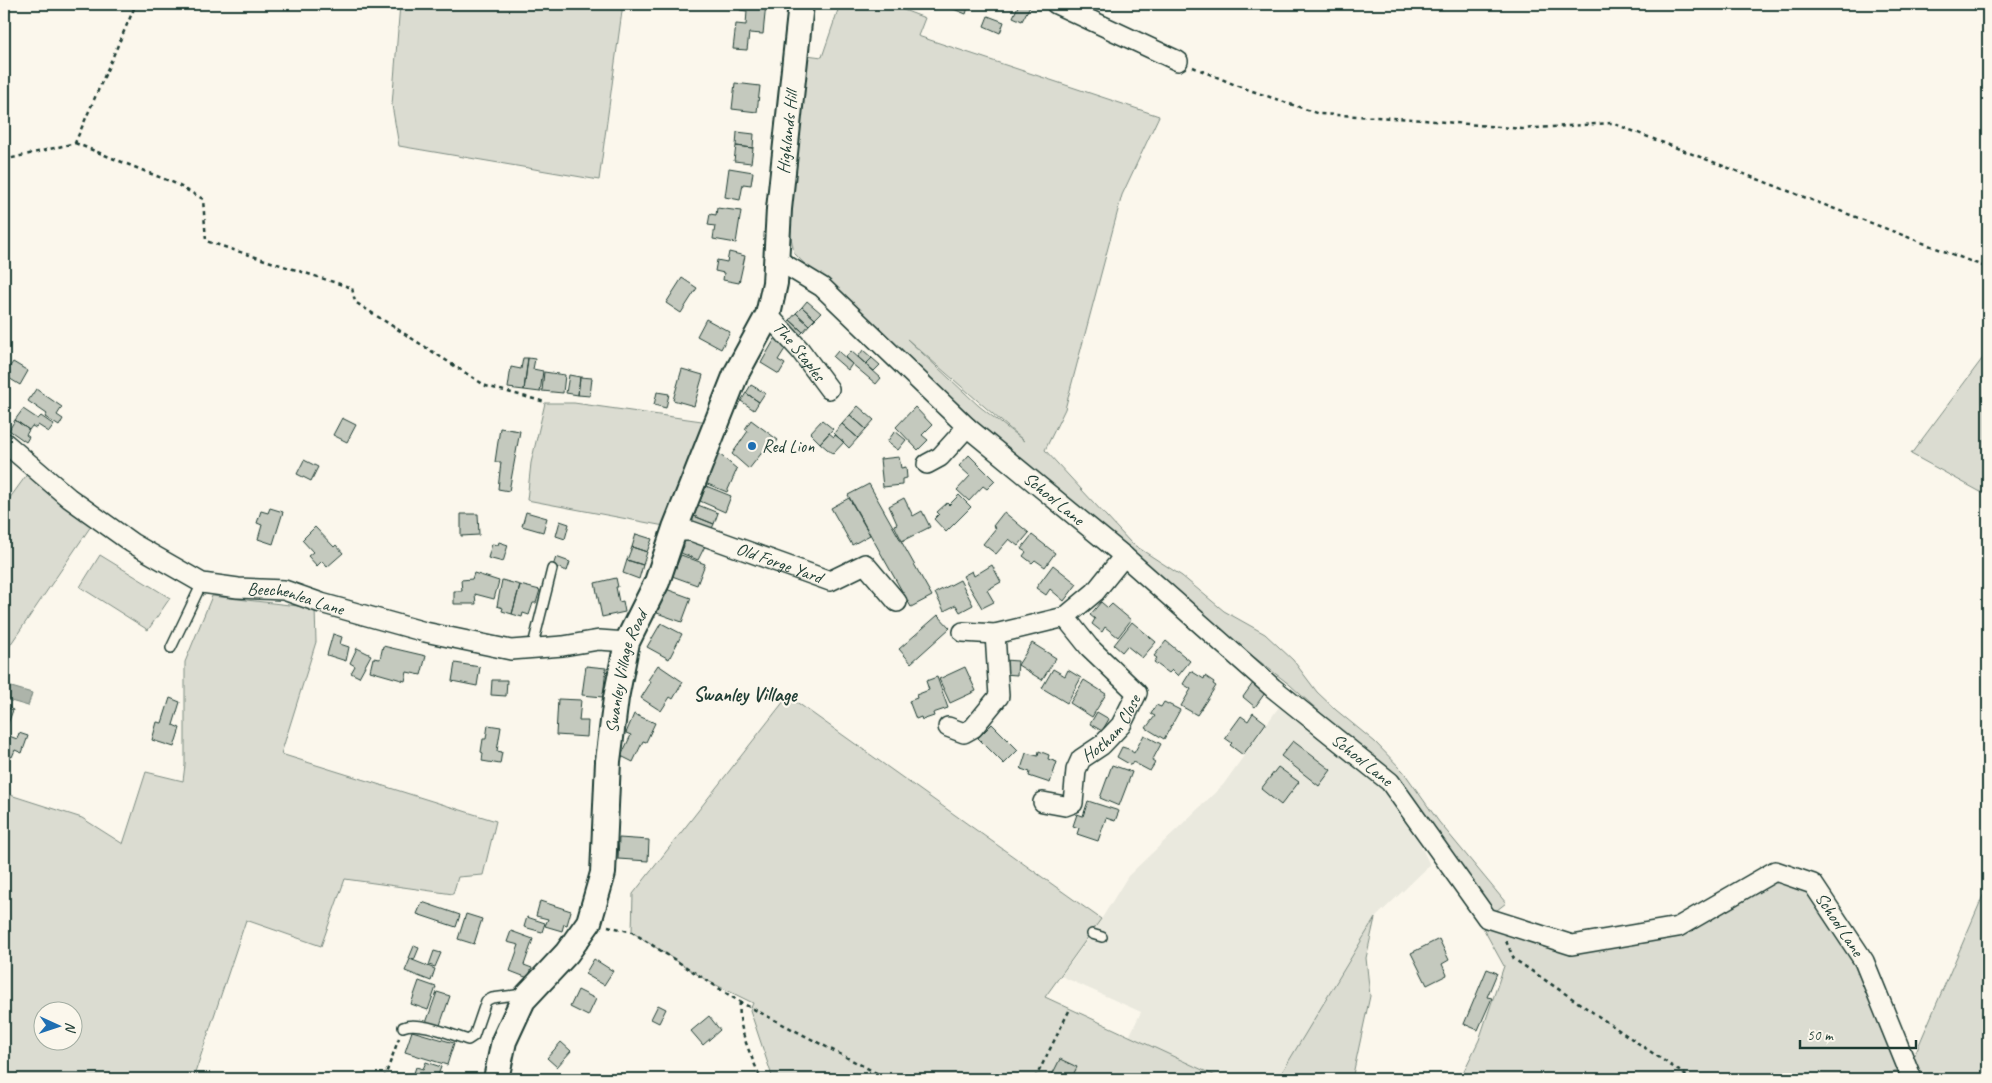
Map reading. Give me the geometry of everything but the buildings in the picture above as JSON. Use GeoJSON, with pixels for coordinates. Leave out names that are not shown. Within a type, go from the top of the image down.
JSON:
{"type":"FeatureCollection","features":[{"type":"Feature","properties":{"kind":"street","name":"Highlands Hill"},"geometry":{"type":"LineString","coordinates":[[776,260],[779,209],[801,4]]}},
{"type":"Feature","properties":{"kind":"street"},"geometry":{"type":"LineString","coordinates":[[1056,4],[1178,61]]}},
{"type":"Feature","properties":{"kind":"street","name":"Swanley Village Road"},"geometry":{"type":"LineString","coordinates":[[496,1079],[504,1041],[523,1000],[567,952],[589,922],[603,873],[608,761],[616,698],[627,642],[657,582],[674,531],[736,374],[768,315],[775,283],[776,260]]}},
{"type":"Feature","properties":{"kind":"street","name":"School Lane"},"geometry":{"type":"LineString","coordinates":[[776,260],[822,287],[967,427],[1124,556],[1273,688],[1390,782],[1487,918],[1572,945],[1678,927],[1775,871],[1813,884],[1864,961],[1912,1079]]}},
{"type":"Feature","properties":{"kind":"street","name":"The Staples"},"geometry":{"type":"LineString","coordinates":[[768,315],[800,350],[829,389]]}},
{"type":"Feature","properties":{"kind":"street"},"geometry":{"type":"LineString","coordinates":[[927,464],[940,457],[967,427]]}},
{"type":"Feature","properties":{"kind":"street","name":"Beechenlea Lane"},"geometry":{"type":"LineString","coordinates":[[4,442],[69,498],[132,543],[202,583],[238,588],[284,590],[329,605],[425,632],[511,650],[563,646],[598,640],[627,642]]}},
{"type":"Feature","properties":{"kind":"street","name":"Old Forge Yard"},"geometry":{"type":"LineString","coordinates":[[674,531],[691,530],[830,580],[865,564],[897,602]]}},
{"type":"Feature","properties":{"kind":"street"},"geometry":{"type":"LineString","coordinates":[[963,632],[995,634],[1065,617],[1095,592],[1124,556]]}},
{"type":"Feature","properties":{"kind":"street","name":"Hotham Close"},"geometry":{"type":"LineString","coordinates":[[1043,802],[1065,806],[1073,802],[1076,770],[1081,759],[1102,744],[1121,725],[1137,693],[1089,647],[1065,617]]}},
{"type":"Feature","properties":{"kind":"street"},"geometry":{"type":"LineString","coordinates":[[948,727],[964,733],[973,728],[999,696],[995,634]]}},
{"type":"Feature","properties":{"kind":"lane"},"geometry":{"type":"LineString","coordinates":[[532,649],[552,569]]}},
{"type":"Feature","properties":{"kind":"lane"},"geometry":{"type":"LineString","coordinates":[[171,648],[202,583]]}},
{"type":"Feature","properties":{"kind":"lane"},"geometry":{"type":"LineString","coordinates":[[1092,934],[1102,937]]}},
{"type":"Feature","properties":{"kind":"lane"},"geometry":{"type":"LineString","coordinates":[[404,1027],[410,1024],[419,1025],[471,1040],[486,1001],[492,998],[528,994]]}},
{"type":"Feature","properties":{"kind":"path"},"geometry":{"type":"LineString","coordinates":[[75,143],[136,4]]}},
{"type":"Feature","properties":{"kind":"path"},"geometry":{"type":"LineString","coordinates":[[1178,61],[1238,86],[1320,114],[1412,119],[1522,129],[1612,122],[1988,268]]}},
{"type":"Feature","properties":{"kind":"path"},"geometry":{"type":"LineString","coordinates":[[4,160],[75,143],[174,183],[202,199],[206,241],[352,288],[355,302],[486,386],[545,402]]}},
{"type":"Feature","properties":{"kind":"path"},"geometry":{"type":"LineString","coordinates":[[589,922],[632,932],[740,1002],[888,1079]]}},
{"type":"Feature","properties":{"kind":"path"},"geometry":{"type":"LineString","coordinates":[[1497,922],[1514,959],[1691,1079]]}},
{"type":"Feature","properties":{"kind":"path"},"geometry":{"type":"LineString","coordinates":[[740,1002],[738,1014],[743,1033],[761,1079]]}},
{"type":"Feature","properties":{"kind":"path"},"geometry":{"type":"LineString","coordinates":[[1035,1079],[1070,1009]]}},
{"type":"Feature","properties":{"kind":"path"},"geometry":{"type":"LineString","coordinates":[[384,1079],[404,1027]]}},
{"type":"Feature","properties":{"kind":"path"},"geometry":{"type":"LineString","coordinates":[[1849,1079],[1871,1075],[1894,1079]]}},
{"type":"Feature","properties":{"kind":"shaded area"},"geometry":{"type":"Polygon","coordinates":[[[400,4],[623,4],[599,180],[399,146],[392,105],[400,4]]]}},
{"type":"Feature","properties":{"kind":"shaded area"},"geometry":{"type":"Polygon","coordinates":[[[840,4],[888,4],[925,18],[918,36],[1159,116],[1122,195],[1065,409],[1045,450],[1131,543],[1182,576],[1224,611],[1265,634],[1293,660],[1317,692],[1375,742],[1403,771],[1439,822],[1506,903],[1487,918],[1572,945],[1678,927],[1775,871],[1813,884],[1860,966],[1900,1071],[1854,1079],[1460,1079],[1479,1040],[1504,966],[1433,837],[1396,781],[1290,685],[1124,556],[979,429],[930,377],[828,288],[794,253],[790,232],[788,198],[799,54],[822,57],[840,4]],[[907,339],[979,406],[1024,441],[907,339]]]}},
{"type":"Feature","properties":{"kind":"shaded area"},"geometry":{"type":"Polygon","coordinates":[[[1988,351],[1988,496],[1911,454],[1988,351]]]}},
{"type":"Feature","properties":{"kind":"shaded area"},"geometry":{"type":"Polygon","coordinates":[[[545,403],[574,403],[716,423],[675,528],[527,500],[531,463],[545,403]]]}},
{"type":"Feature","properties":{"kind":"shaded area"},"geometry":{"type":"Polygon","coordinates":[[[28,473],[91,526],[4,654],[4,506],[28,473]]]}},
{"type":"Feature","properties":{"kind":"shaded area"},"geometry":{"type":"Polygon","coordinates":[[[100,555],[170,598],[148,630],[80,587],[100,555]]]}},
{"type":"Feature","properties":{"kind":"shaded area"},"geometry":{"type":"Polygon","coordinates":[[[212,596],[315,608],[316,642],[281,754],[496,821],[483,875],[458,877],[453,894],[345,879],[321,946],[246,920],[193,1079],[4,1079],[4,793],[82,818],[123,844],[146,772],[183,781],[185,765],[185,662],[212,596]]]}},
{"type":"Feature","properties":{"kind":"shaded area"},"geometry":{"type":"Polygon","coordinates":[[[8,686],[32,693],[28,706],[4,699],[8,686]]]}},
{"type":"Feature","properties":{"kind":"shaded area"},"geometry":{"type":"Polygon","coordinates":[[[788,696],[1101,919],[1045,997],[1222,1079],[773,1079],[750,1010],[753,1003],[706,980],[632,932],[633,894],[788,696]]]}},
{"type":"Feature","properties":{"kind":"shaded area"},"geometry":{"type":"Polygon","coordinates":[[[1281,704],[1401,805],[1430,865],[1375,918],[1278,1079],[1222,1079],[1129,1037],[1141,1012],[1061,976],[1092,934],[1128,876],[1223,785],[1281,704]]]}},
{"type":"Feature","properties":{"kind":"shaded area"},"geometry":{"type":"Polygon","coordinates":[[[1988,884],[1988,1079],[1920,1079],[1912,1061],[1988,884]]]}},
{"type":"Feature","properties":{"kind":"shaded area"},"geometry":{"type":"Polygon","coordinates":[[[1375,918],[1366,958],[1370,996],[1352,1079],[1278,1079],[1375,918]]]}},
{"type":"Feature","properties":{"kind":"place","name":"Red Lion"},"geometry":{"type":"Point","coordinates":[752,446]}},
{"type":"Feature","properties":{"kind":"district","name":"Swanley Village"},"geometry":{"type":"Point","coordinates":[745,694]}}]}
